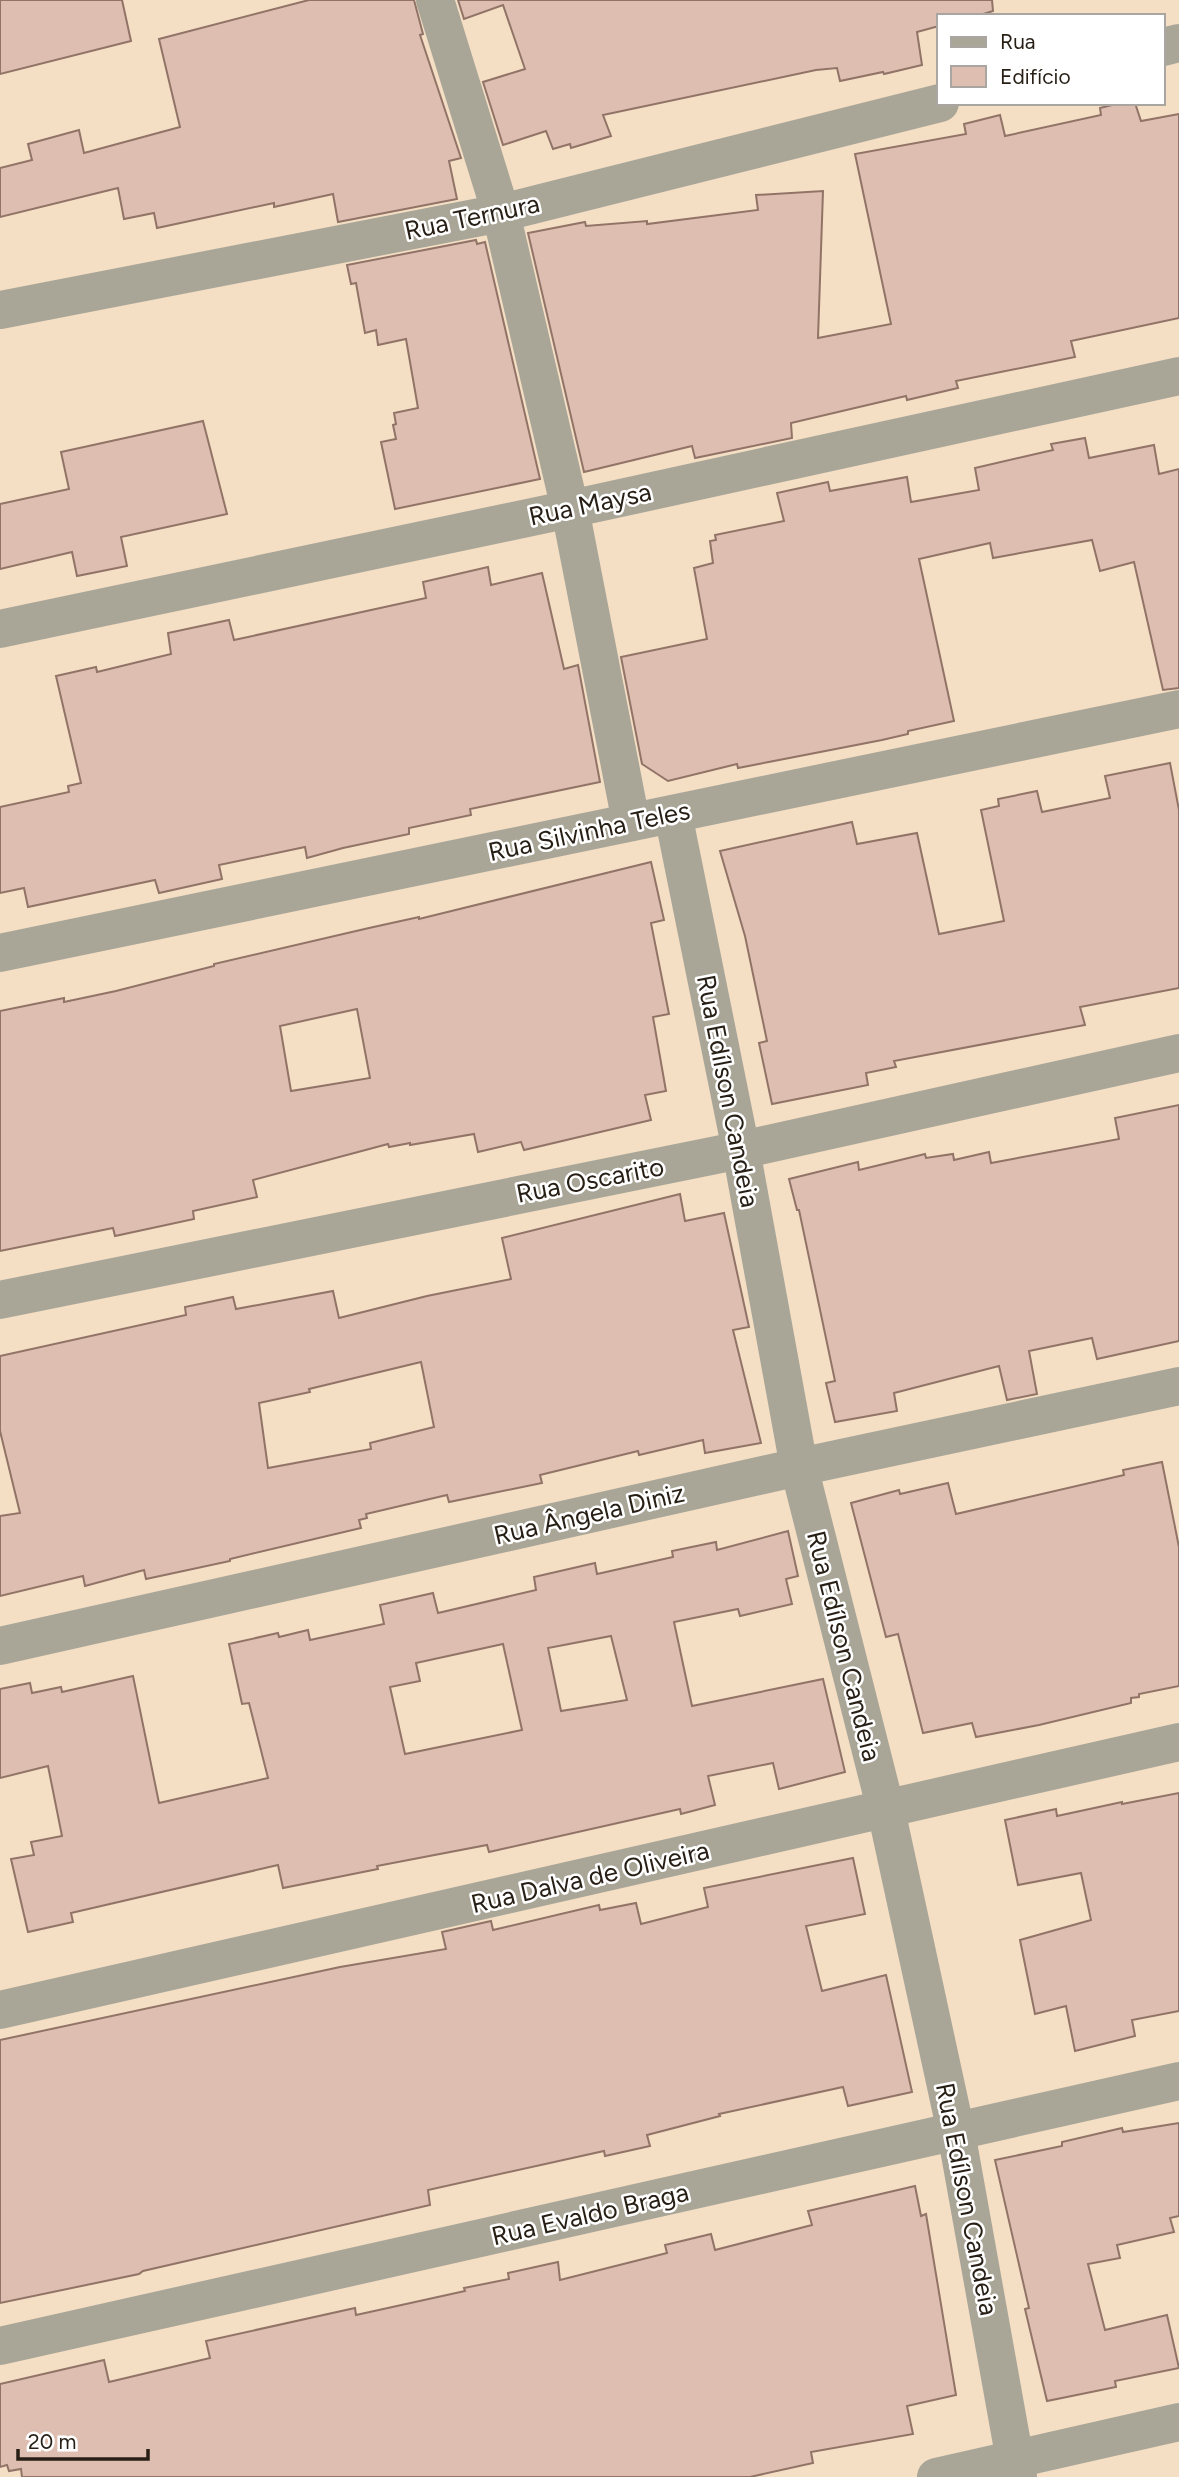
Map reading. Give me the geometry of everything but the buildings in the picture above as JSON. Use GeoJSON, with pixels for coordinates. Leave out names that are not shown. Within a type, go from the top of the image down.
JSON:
{"type":"FeatureCollection","features":[{"type":"Feature","properties":{"kind":"street"},"geometry":{"type":"LineString","coordinates":[[435,0],[501,213],[570,509],[631,822]]}},
{"type":"Feature","properties":{"kind":"street","name":"Rua Ternura"},"geometry":{"type":"LineString","coordinates":[[0,310],[501,213],[937,104]]}},
{"type":"Feature","properties":{"kind":"street","name":"Rua Maysa"},"geometry":{"type":"LineString","coordinates":[[0,629],[570,509],[1179,376]]}},
{"type":"Feature","properties":{"kind":"street","name":"Rua Silvinha Teles"},"geometry":{"type":"LineString","coordinates":[[0,953],[1179,709]]}},
{"type":"Feature","properties":{"kind":"street","name":"Rua Edílson Candeia"},"geometry":{"type":"LineString","coordinates":[[673,814],[741,1150],[799,1467],[886,1810],[956,2132],[1017,2468]]}},
{"type":"Feature","properties":{"kind":"street","name":"Rua Oscarito"},"geometry":{"type":"LineString","coordinates":[[0,1300],[741,1150],[1179,1053]]}},
{"type":"Feature","properties":{"kind":"street","name":"Rua Ângela Diniz"},"geometry":{"type":"LineString","coordinates":[[0,1646],[799,1467],[1179,1386]]}},
{"type":"Feature","properties":{"kind":"street","name":"Rua Dalva de Oliveira"},"geometry":{"type":"LineString","coordinates":[[0,2010],[1179,1742]]}},
{"type":"Feature","properties":{"kind":"street","name":"Rua Evaldo Braga"},"geometry":{"type":"LineString","coordinates":[[0,2346],[1179,2081]]}},
{"type":"Feature","properties":{"kind":"street"},"geometry":{"type":"LineString","coordinates":[[936,2477],[1017,2468],[1179,2422]]}}]}
